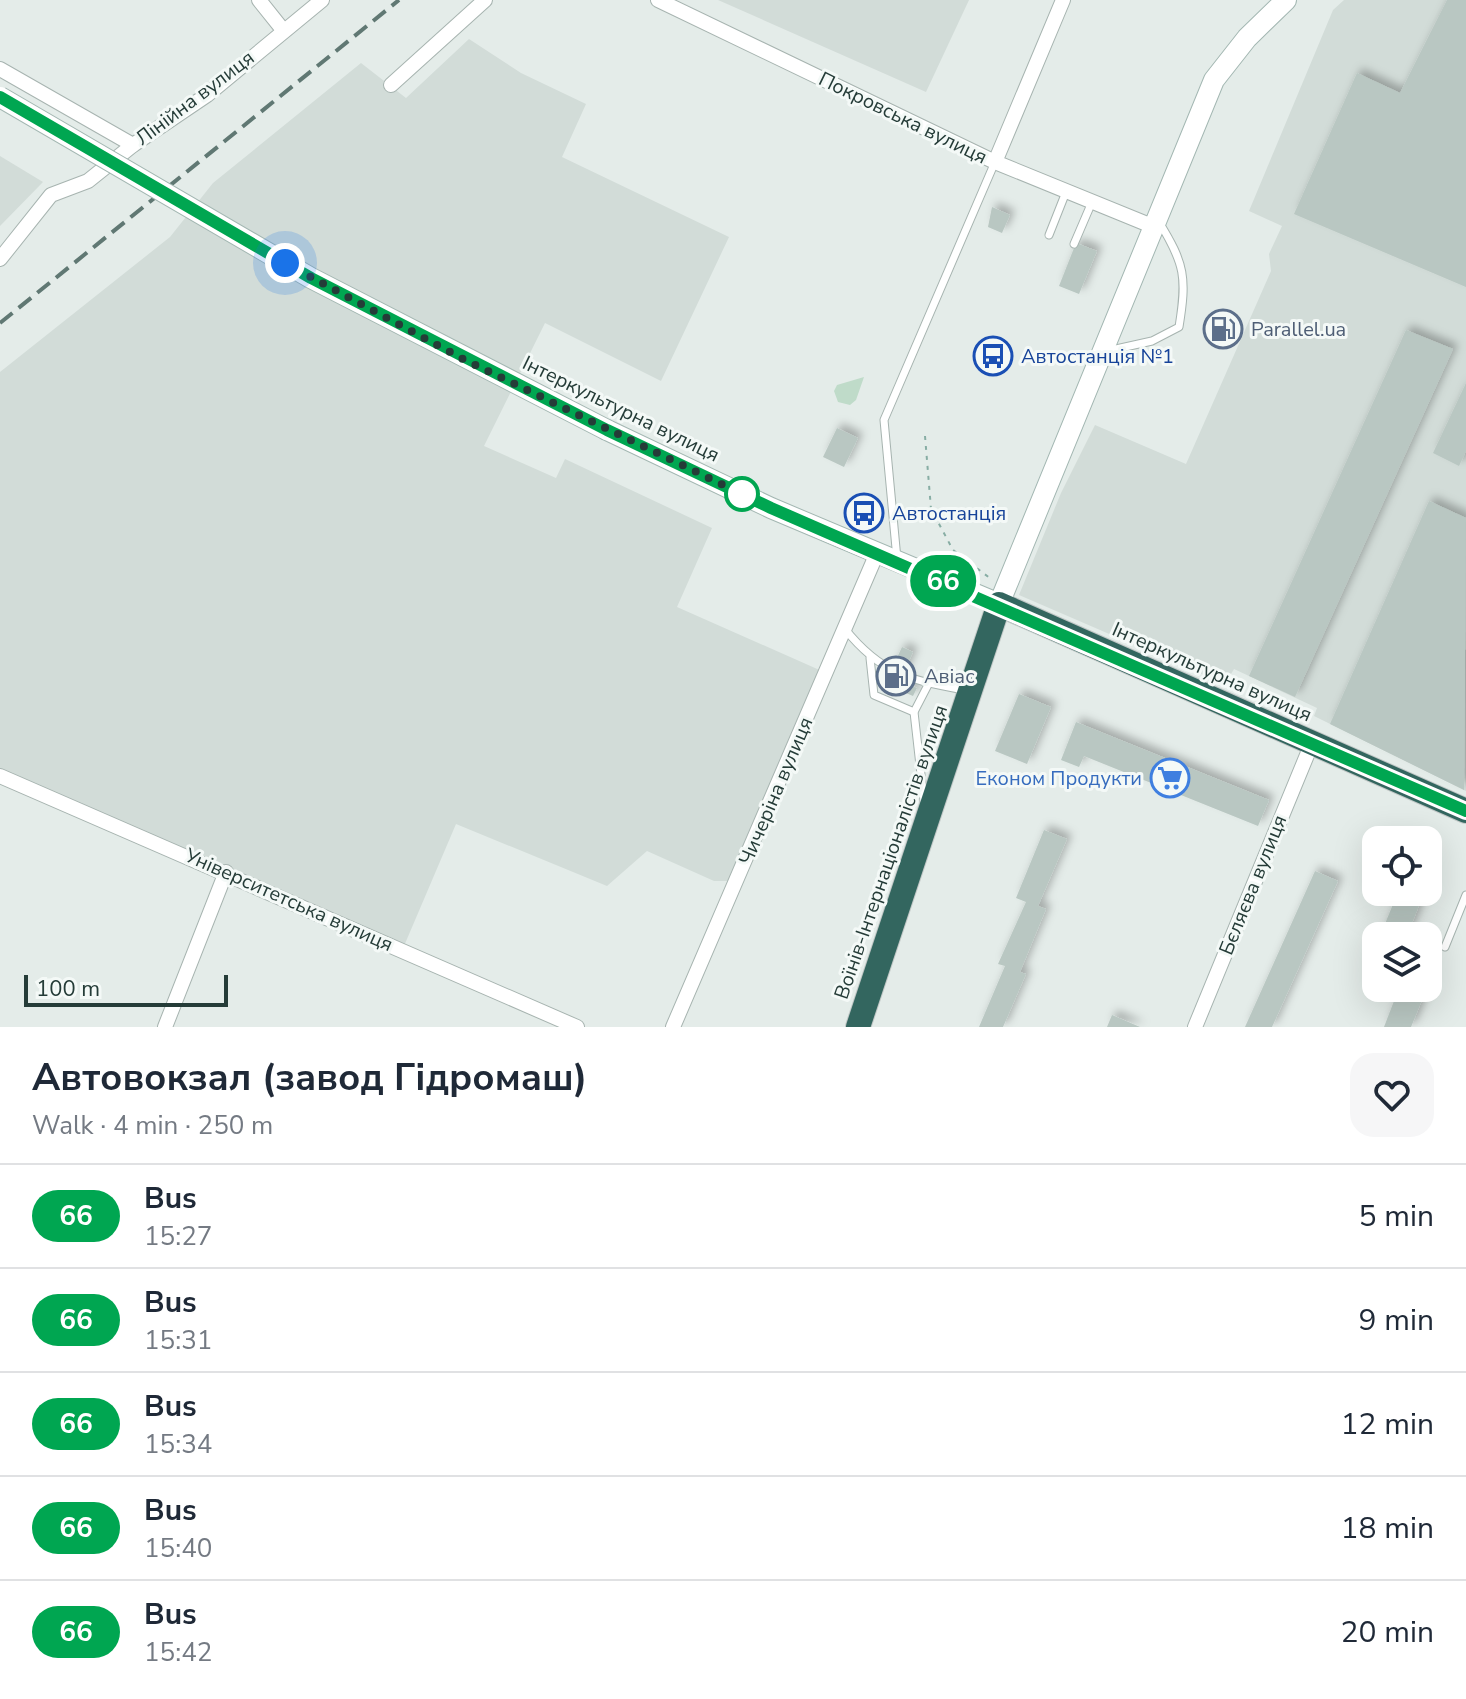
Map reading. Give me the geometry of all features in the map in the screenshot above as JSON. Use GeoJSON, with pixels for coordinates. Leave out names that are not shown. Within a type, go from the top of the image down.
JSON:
{"type":"FeatureCollection","features":[{"type":"Feature","properties":{"kind":"highway","name":"Воїнів-Інтернаціоналістів вулиця"},"geometry":{"type":"LineString","coordinates":[[858,1027],[1002,597]]}},
{"type":"Feature","properties":{"kind":"highway","name":"Інтеркультурна вулиця"},"geometry":{"type":"LineString","coordinates":[[1002,597],[1312,743],[1466,811]]}},
{"type":"Feature","properties":{"kind":"main road","name":"Воїнів-Інтернаціоналістів вулиця"},"geometry":{"type":"LineString","coordinates":[[1002,597],[1214,80],[1247,38],[1286,0]]}},
{"type":"Feature","properties":{"kind":"main road","name":"Інтеркультурна вулиця"},"geometry":{"type":"LineString","coordinates":[[0,97],[311,278],[607,430],[897,562],[1002,597]]}},
{"type":"Feature","properties":{"kind":"street"},"geometry":{"type":"LineString","coordinates":[[259,0],[283,30]]}},
{"type":"Feature","properties":{"kind":"street","name":"Лінійна вулиця"},"geometry":{"type":"LineString","coordinates":[[0,259],[51,195],[88,181],[133,145],[207,95],[322,0]]}},
{"type":"Feature","properties":{"kind":"street"},"geometry":{"type":"LineString","coordinates":[[391,85],[485,0]]}},
{"type":"Feature","properties":{"kind":"street","name":"Покровська вулиця"},"geometry":{"type":"LineString","coordinates":[[658,0],[995,162],[1092,202],[1154,221]]}},
{"type":"Feature","properties":{"kind":"street"},"geometry":{"type":"LineString","coordinates":[[995,162],[1063,0]]}},
{"type":"Feature","properties":{"kind":"street"},"geometry":{"type":"LineString","coordinates":[[0,69],[133,145]]}},
{"type":"Feature","properties":{"kind":"street","name":"Чичеріна вулиця"},"geometry":{"type":"LineString","coordinates":[[673,1027],[877,553]]}},
{"type":"Feature","properties":{"kind":"street","name":"Бєляєва вулиця"},"geometry":{"type":"LineString","coordinates":[[1195,1027],[1312,743]]}},
{"type":"Feature","properties":{"kind":"street","name":"Університетська вулиця"},"geometry":{"type":"LineString","coordinates":[[0,776],[577,1027]]}},
{"type":"Feature","properties":{"kind":"street"},"geometry":{"type":"LineString","coordinates":[[165,1027],[226,872]]}},
{"type":"Feature","properties":{"kind":"lane"},"geometry":{"type":"LineString","coordinates":[[897,562],[884,420],[995,162]]}},
{"type":"Feature","properties":{"kind":"lane"},"geometry":{"type":"LineString","coordinates":[[1049,235],[1066,192]]}},
{"type":"Feature","properties":{"kind":"lane"},"geometry":{"type":"LineString","coordinates":[[1074,244],[1092,202]]}},
{"type":"Feature","properties":{"kind":"lane"},"geometry":{"type":"LineString","coordinates":[[1101,353],[1152,341],[1179,327],[1184,297],[1181,259],[1154,221]]}},
{"type":"Feature","properties":{"kind":"lane"},"geometry":{"type":"LineString","coordinates":[[845,629],[870,658],[915,681],[970,692]]}},
{"type":"Feature","properties":{"kind":"lane"},"geometry":{"type":"LineString","coordinates":[[870,658],[874,695],[914,712]]}},
{"type":"Feature","properties":{"kind":"lane"},"geometry":{"type":"LineString","coordinates":[[927,827],[914,712],[929,683]]}},
{"type":"Feature","properties":{"kind":"lane"},"geometry":{"type":"LineString","coordinates":[[1445,947],[1466,895]]}},
{"type":"Feature","properties":{"kind":"path"},"geometry":{"type":"LineString","coordinates":[[925,436],[931,509],[953,550],[1002,597]]}},
{"type":"Feature","properties":{"kind":"shaded area"},"geometry":{"type":"Polygon","coordinates":[[[718,0],[969,0],[926,92],[718,0]]]}},
{"type":"Feature","properties":{"kind":"shaded area"},"geometry":{"type":"Polygon","coordinates":[[[1344,0],[1466,0],[1466,791],[1314,716],[1317,708],[1234,669],[1225,684],[1019,595],[1061,493],[1095,425],[1186,464],[1271,271],[1269,254],[1282,226],[1249,211],[1333,10],[1344,0]]]}},
{"type":"Feature","properties":{"kind":"shaded area"},"geometry":{"type":"Polygon","coordinates":[[[469,39],[521,73],[586,104],[562,157],[729,237],[661,381],[545,323],[484,446],[556,478],[565,459],[712,528],[677,607],[824,672],[734,881],[714,881],[647,851],[607,886],[456,824],[404,946],[0,774],[0,372],[170,237],[213,183],[361,63],[406,98],[469,39]]]}},
{"type":"Feature","properties":{"kind":"shaded area"},"geometry":{"type":"Polygon","coordinates":[[[0,156],[43,182],[0,226],[0,156]]]}},
{"type":"Feature","properties":{"kind":"green space"},"geometry":{"type":"Polygon","coordinates":[[[864,377],[856,400],[850,405],[838,402],[834,391],[837,385],[864,377]]]}},
{"type":"Feature","properties":{"kind":"building"},"geometry":{"type":"Polygon","coordinates":[[[1447,0],[1466,0],[1466,287],[1294,214],[1357,73],[1400,93],[1447,0]]]}},
{"type":"Feature","properties":{"kind":"building"},"geometry":{"type":"Polygon","coordinates":[[[992,207],[1010,215],[1002,233],[988,227],[992,207]]]}},
{"type":"Feature","properties":{"kind":"building"},"geometry":{"type":"Polygon","coordinates":[[[1076,243],[1097,251],[1079,294],[1059,286],[1076,243]]]}},
{"type":"Feature","properties":{"kind":"building"},"geometry":{"type":"Polygon","coordinates":[[[1406,330],[1453,349],[1295,697],[1249,676],[1406,330]]]}},
{"type":"Feature","properties":{"kind":"building"},"geometry":{"type":"Polygon","coordinates":[[[1466,383],[1466,451],[1459,466],[1433,453],[1466,383]]]}},
{"type":"Feature","properties":{"kind":"building"},"geometry":{"type":"Polygon","coordinates":[[[837,428],[858,438],[844,467],[823,457],[837,428]]]}},
{"type":"Feature","properties":{"kind":"building"},"geometry":{"type":"Polygon","coordinates":[[[1429,501],[1466,518],[1464,790],[1330,724],[1429,501]]]}},
{"type":"Feature","properties":{"kind":"building"},"geometry":{"type":"Polygon","coordinates":[[[902,647],[913,652],[900,681],[917,688],[913,696],[880,682],[886,671],[890,673],[902,647]]]}},
{"type":"Feature","properties":{"kind":"building"},"geometry":{"type":"Polygon","coordinates":[[[1019,694],[1051,707],[1027,764],[995,751],[1019,694]]]}},
{"type":"Feature","properties":{"kind":"building"},"geometry":{"type":"Polygon","coordinates":[[[1076,722],[1269,800],[1258,826],[1084,756],[1079,767],[1061,760],[1076,722]]]}},
{"type":"Feature","properties":{"kind":"building"},"geometry":{"type":"Polygon","coordinates":[[[1044,830],[1067,839],[1038,906],[1046,909],[1020,972],[1026,974],[1003,1027],[979,1027],[1005,966],[998,964],[1026,902],[1016,898],[1044,830]]]}},
{"type":"Feature","properties":{"kind":"building"},"geometry":{"type":"Polygon","coordinates":[[[1315,871],[1338,881],[1272,1027],[1245,1027],[1315,871]]]}},
{"type":"Feature","properties":{"kind":"building"},"geometry":{"type":"Polygon","coordinates":[[[1392,906],[1419,906],[1413,922],[1386,922],[1392,906]]]}},
{"type":"Feature","properties":{"kind":"building"},"geometry":{"type":"Polygon","coordinates":[[[1394,1002],[1421,1002],[1411,1027],[1384,1027],[1394,1002]]]}},
{"type":"Feature","properties":{"kind":"building"},"geometry":{"type":"Polygon","coordinates":[[[1112,1015],[1140,1027],[1107,1027],[1112,1015]]]}},
{"type":"Feature","properties":{"kind":"railway"},"geometry":{"type":"LineString","coordinates":[[0,323],[399,0]]}},
{"type":"Feature","properties":{"kind":"bus line","name":"66"},"geometry":{"type":"LineString","coordinates":[[0,97],[311,278],[465,360],[607,430],[771,508],[999,604],[1466,811]]}},
{"type":"Feature","properties":{"kind":"place","name":"Parallel.ua"},"geometry":{"type":"Point","coordinates":[1223,329]}},
{"type":"Feature","properties":{"kind":"place","name":"Автостанція №1"},"geometry":{"type":"Point","coordinates":[993,356]}},
{"type":"Feature","properties":{"kind":"place","name":"Автостанція"},"geometry":{"type":"Point","coordinates":[864,513]}},
{"type":"Feature","properties":{"kind":"place","name":"Авіас"},"geometry":{"type":"Point","coordinates":[896,676]}},
{"type":"Feature","properties":{"kind":"place","name":"Економ Продукти"},"geometry":{"type":"Point","coordinates":[1170,778]}},
{"type":"Feature","properties":{"kind":"route"},"geometry":{"type":"LineString","coordinates":[[285,263],[465,360],[742,494]]}}]}
